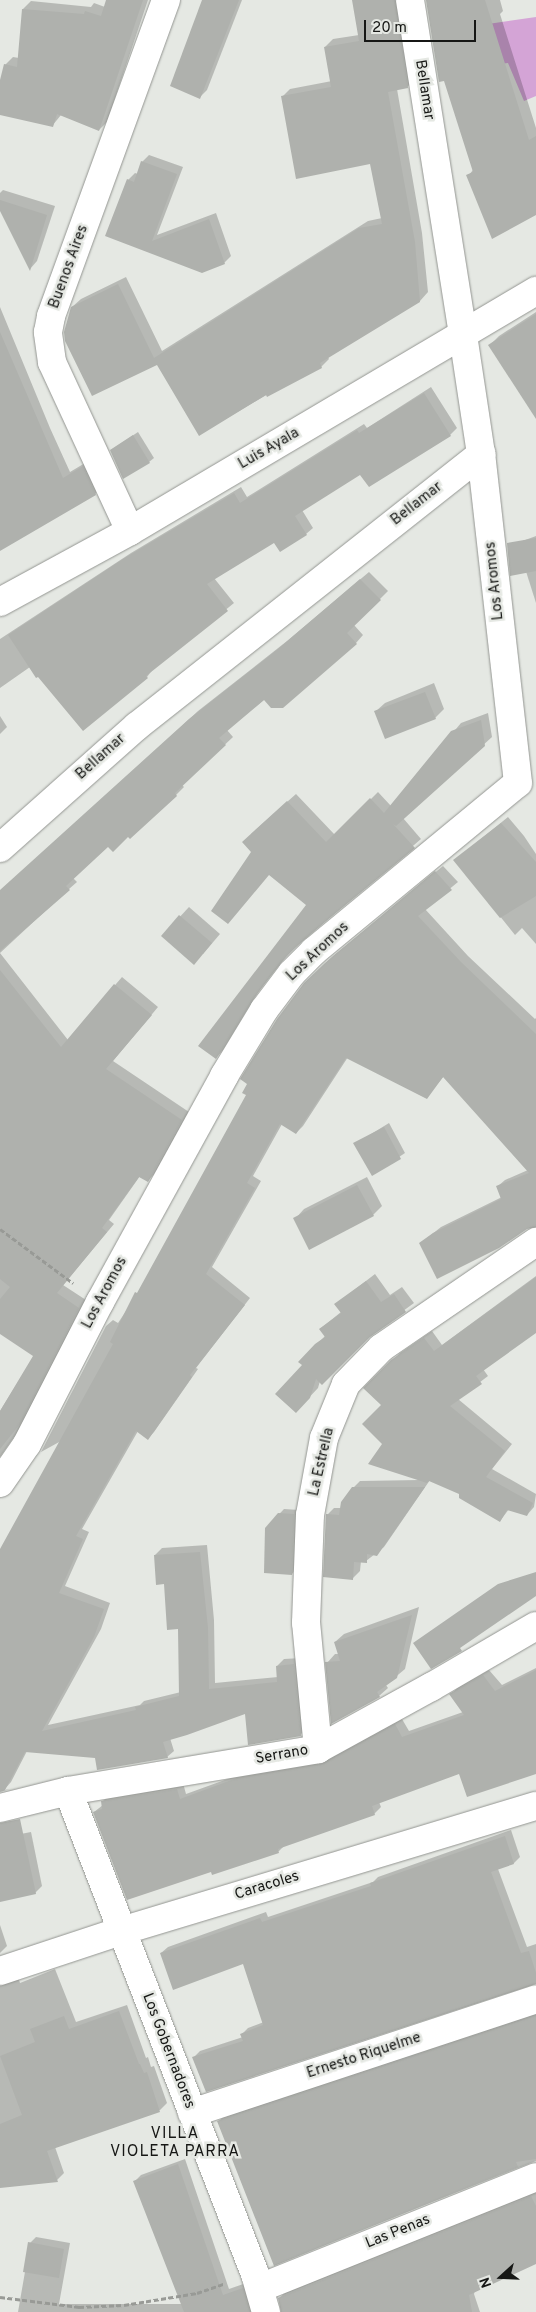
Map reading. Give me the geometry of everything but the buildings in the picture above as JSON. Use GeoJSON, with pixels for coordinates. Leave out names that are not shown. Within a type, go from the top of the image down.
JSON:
{"type":"FeatureCollection","features":[{"type":"Feature","properties":{"kind":"street","name":"Buenos Aires"},"geometry":{"type":"LineString","coordinates":[[130,531],[52,362],[48,332],[51,316],[166,0]]}},
{"type":"Feature","properties":{"kind":"street","name":"Bellamar"},"geometry":{"type":"LineString","coordinates":[[0,848],[136,726],[481,454],[410,0]]}},
{"type":"Feature","properties":{"kind":"street","name":"Luis Ayala"},"geometry":{"type":"LineString","coordinates":[[0,602],[130,531],[536,291]]}},
{"type":"Feature","properties":{"kind":"street","name":"Los Aromos"},"geometry":{"type":"LineString","coordinates":[[0,1483],[27,1444],[100,1302],[224,1076],[264,1010],[292,973],[314,951],[518,783],[481,454]]}},
{"type":"Feature","properties":{"kind":"street","name":"La Estrella"},"geometry":{"type":"LineString","coordinates":[[318,1749],[306,1623],[310,1515],[324,1438],[346,1384],[382,1348],[536,1242]]}},
{"type":"Feature","properties":{"kind":"street","name":"Serrano"},"geometry":{"type":"LineString","coordinates":[[0,1808],[68,1791],[318,1749],[431,1687],[536,1626]]}},
{"type":"Feature","properties":{"kind":"street","name":"Los Gobernadores"},"geometry":{"type":"LineString","coordinates":[[68,1791],[260,2291]]}},
{"type":"Feature","properties":{"kind":"street","name":"Caracoles"},"geometry":{"type":"LineString","coordinates":[[0,1971],[120,1930],[536,1806]]}},
{"type":"Feature","properties":{"kind":"street","name":"Ernesto Riquelme"},"geometry":{"type":"LineString","coordinates":[[192,2114],[536,1999]]}},
{"type":"Feature","properties":{"kind":"street","name":"Las Penas"},"geometry":{"type":"LineString","coordinates":[[260,2291],[536,2177]]}},
{"type":"Feature","properties":{"kind":"path"},"geometry":{"type":"LineString","coordinates":[[0,1229],[100,1302]]}},
{"type":"Feature","properties":{"kind":"path"},"geometry":{"type":"LineString","coordinates":[[0,2297],[79,2307],[124,2305],[197,2293],[260,2291]]}},
{"type":"Feature","properties":{"kind":"shaded area"},"geometry":{"type":"Polygon","coordinates":[[[536,17],[536,96],[524,101],[508,63],[491,65],[488,24],[536,17]]]}},
{"type":"Feature","properties":{"kind":"district","name":"VILLA VIOLETA PARRA"},"geometry":{"type":"Point","coordinates":[175,2143]}}]}
